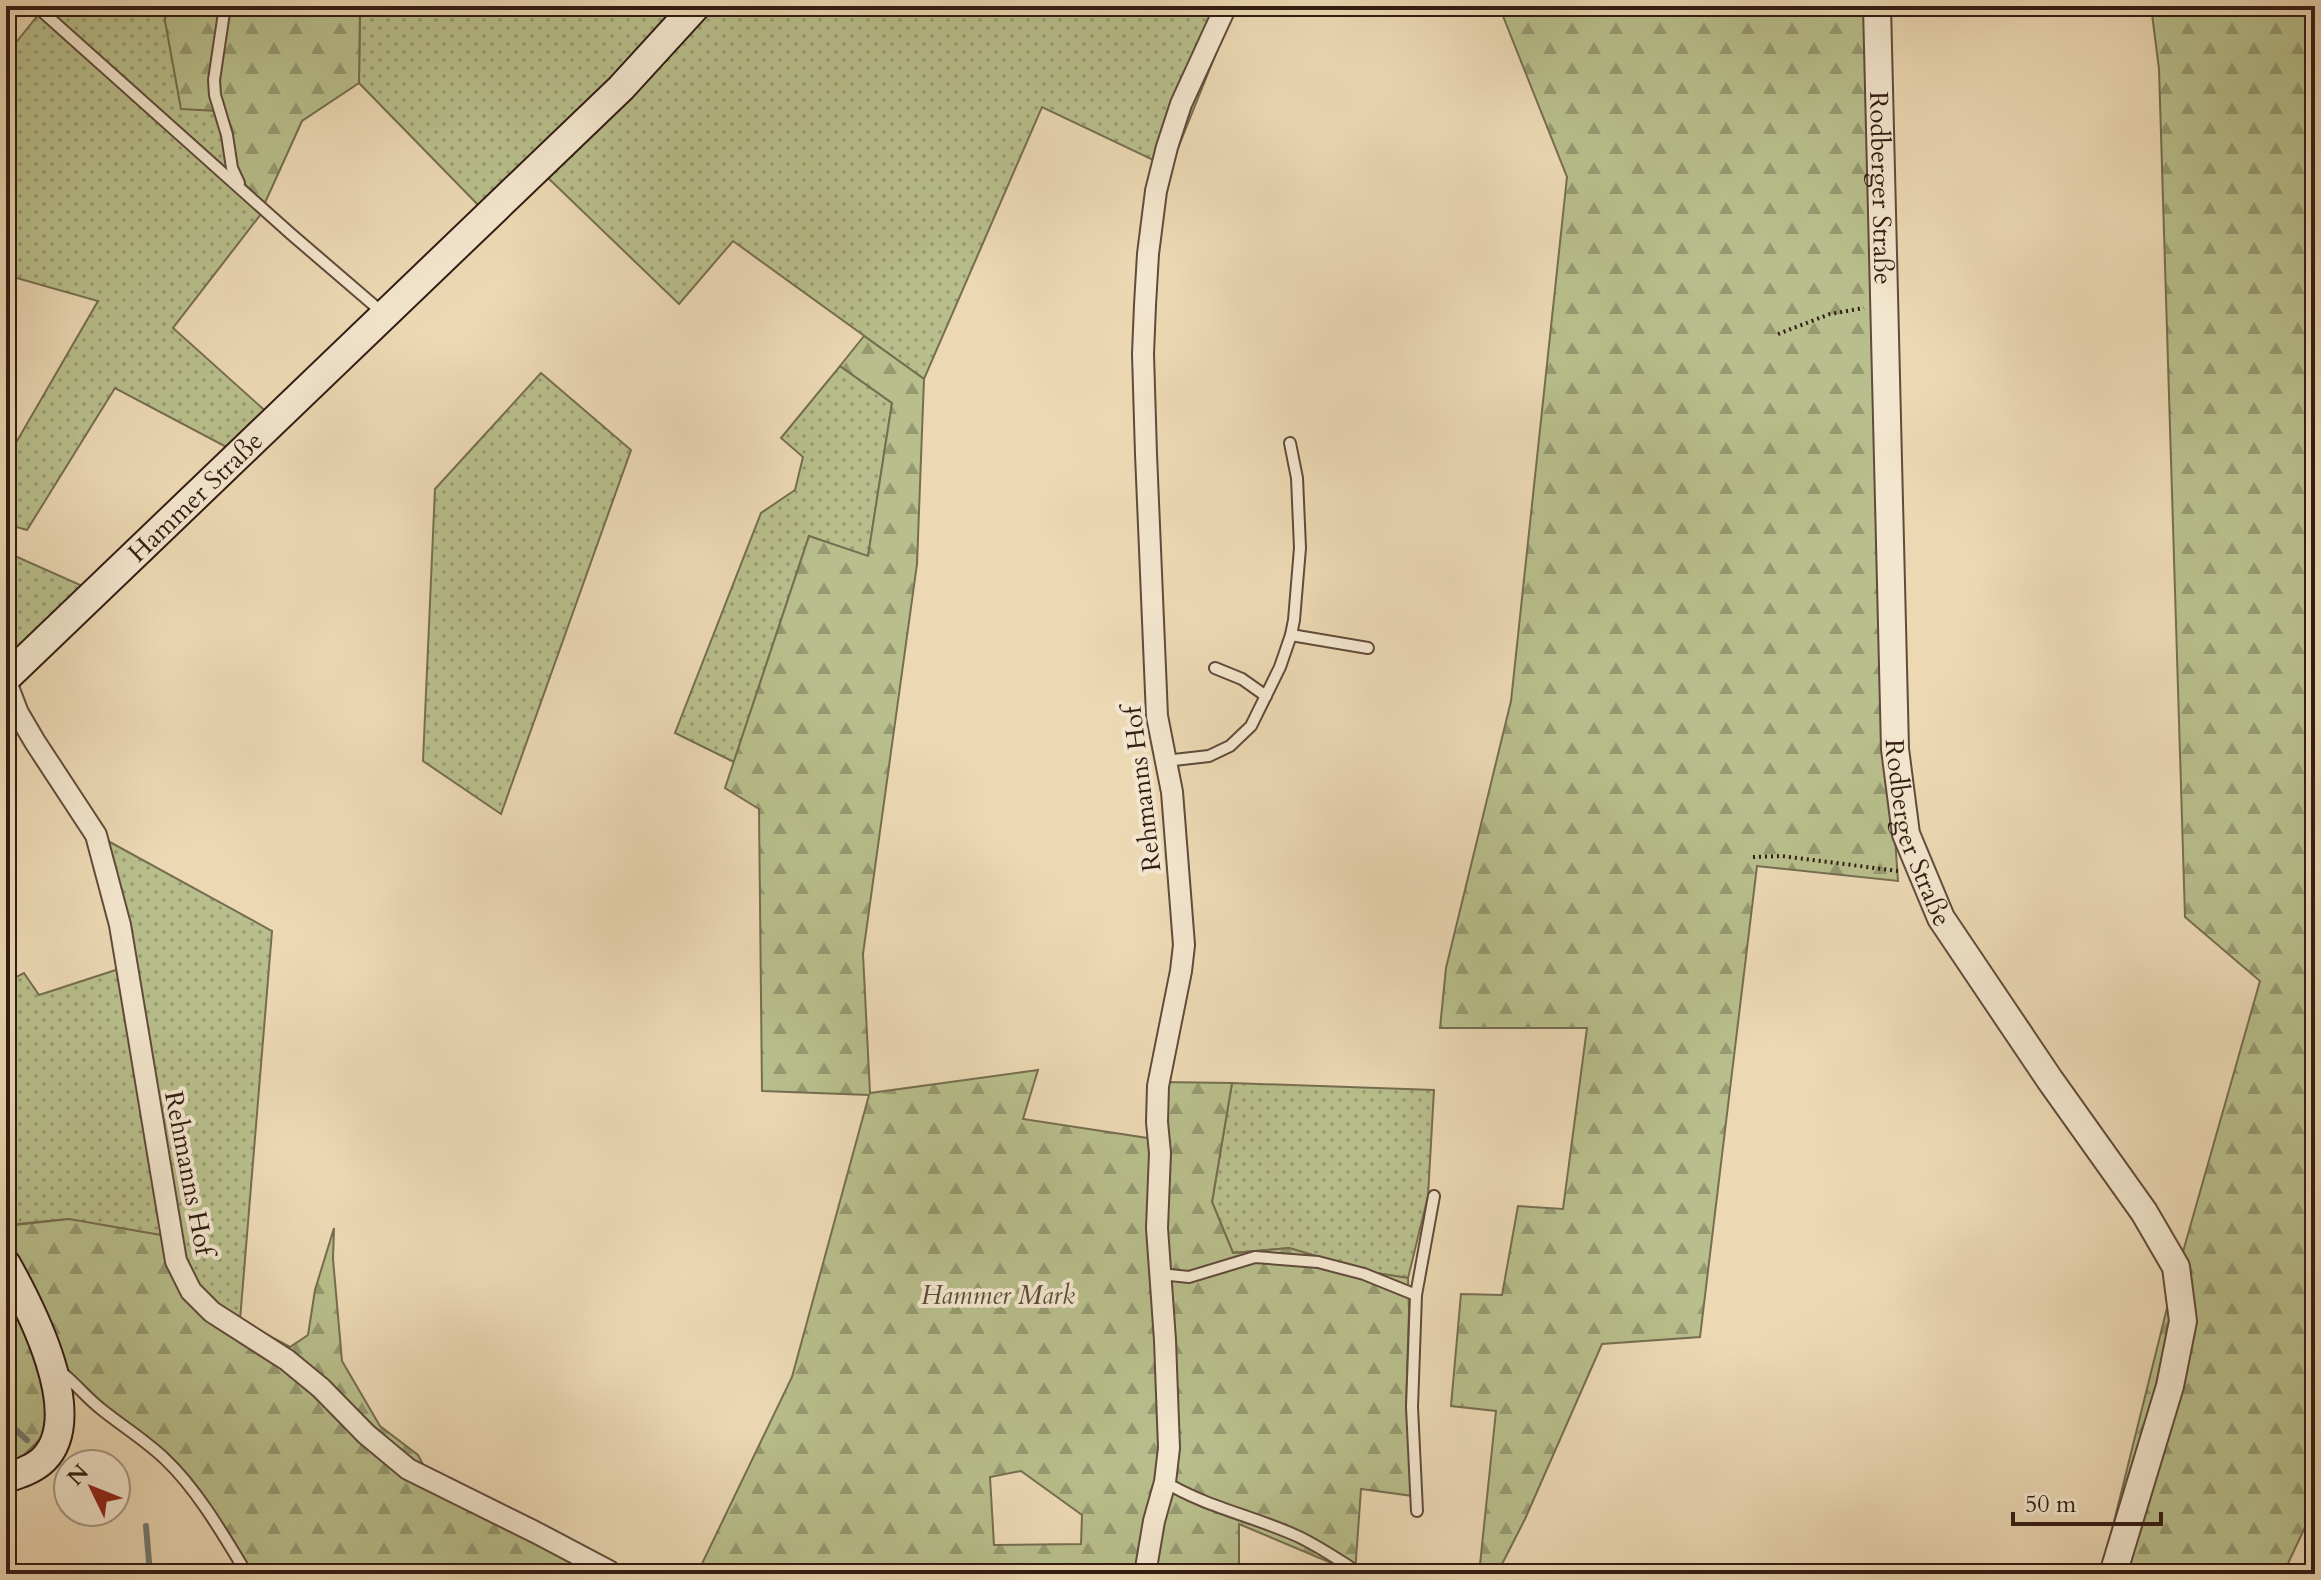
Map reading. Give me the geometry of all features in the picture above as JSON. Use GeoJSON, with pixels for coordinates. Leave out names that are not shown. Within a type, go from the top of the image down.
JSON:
{"type":"FeatureCollection","features":[{"type":"Feature","properties":{"kind":"main road","name":"Hammer Straße"},"geometry":{"type":"LineString","coordinates":[[6,680],[621,88],[696,6]]}},
{"type":"Feature","properties":{"kind":"main road"},"geometry":{"type":"LineString","coordinates":[[6,1264],[42,1339],[60,1406],[56,1439],[44,1459],[21,1474],[6,1478]]}},
{"type":"Feature","properties":{"kind":"street","name":"Rehmanns Hof"},"geometry":{"type":"LineString","coordinates":[[1145,1574],[1154,1521],[1165,1482],[1169,1448],[1157,1228],[1160,1153],[1158,1086],[1184,945],[1172,792],[1157,716],[1143,354],[1148,254],[1156,191],[1172,133],[1201,58],[1226,6]]}},
{"type":"Feature","properties":{"kind":"street","name":"Rodberger Straße"},"geometry":{"type":"LineString","coordinates":[[1877,6],[1895,749],[1906,834],[1941,918],[2144,1212],[2176,1267],[2183,1321],[2170,1386],[2113,1574]]}},
{"type":"Feature","properties":{"kind":"street","name":"Rehmanns Hof"},"geometry":{"type":"LineString","coordinates":[[6,680],[18,713],[96,835],[120,925],[176,1261],[191,1291],[212,1312],[287,1360],[408,1469],[609,1571]]}},
{"type":"Feature","properties":{"kind":"lane"},"geometry":{"type":"LineString","coordinates":[[36,6],[385,314]]}},
{"type":"Feature","properties":{"kind":"lane"},"geometry":{"type":"LineString","coordinates":[[225,6],[214,66],[215,95],[227,135],[232,168],[247,194]]}},
{"type":"Feature","properties":{"kind":"lane"},"geometry":{"type":"LineString","coordinates":[[1165,761],[1209,756],[1230,746],[1251,726],[1280,667],[1291,635],[1300,548],[1297,478],[1290,443]]}},
{"type":"Feature","properties":{"kind":"lane"},"geometry":{"type":"LineString","coordinates":[[1291,635],[1368,648]]}},
{"type":"Feature","properties":{"kind":"lane"},"geometry":{"type":"LineString","coordinates":[[1215,668],[1242,679],[1266,696]]}},
{"type":"Feature","properties":{"kind":"lane"},"geometry":{"type":"LineString","coordinates":[[1417,1511],[1412,1407],[1416,1295],[1434,1196]]}},
{"type":"Feature","properties":{"kind":"lane"},"geometry":{"type":"LineString","coordinates":[[1160,1274],[1189,1277],[1255,1257],[1318,1262],[1364,1274],[1416,1295]]}},
{"type":"Feature","properties":{"kind":"lane"},"geometry":{"type":"LineString","coordinates":[[51,1365],[172,1466],[215,1523],[247,1574]]}},
{"type":"Feature","properties":{"kind":"lane"},"geometry":{"type":"LineString","coordinates":[[1165,1482],[1222,1509],[1298,1536],[1361,1574]]}},
{"type":"Feature","properties":{"kind":"path"},"geometry":{"type":"LineString","coordinates":[[1778,334],[1830,314],[1885,305]]}},
{"type":"Feature","properties":{"kind":"path"},"geometry":{"type":"LineString","coordinates":[[1753,857],[1782,856],[1905,872],[1920,870]]}},
{"type":"Feature","properties":{"kind":"green space"},"geometry":{"type":"Polygon","coordinates":[[[43,6],[166,6],[165,21],[218,111],[225,160],[237,188],[261,214],[173,328],[271,416],[232,450],[115,388],[27,530],[6,524],[6,460],[98,301],[6,275],[6,55],[43,6]]]}},
{"type":"Feature","properties":{"kind":"green space"},"geometry":{"type":"Polygon","coordinates":[[[166,6],[360,6],[359,83],[302,121],[264,205],[240,179],[218,111],[181,109],[165,21],[166,6]]]}},
{"type":"Feature","properties":{"kind":"green space"},"geometry":{"type":"Polygon","coordinates":[[[360,6],[1235,6],[1170,168],[1042,107],[924,379],[733,241],[679,304],[545,175],[483,210],[359,83],[360,6]]]}},
{"type":"Feature","properties":{"kind":"green space"},"geometry":{"type":"Polygon","coordinates":[[[1499,6],[1870,6],[1871,304],[1878,594],[1898,881],[1757,866],[1700,1337],[1602,1344],[1525,1519],[1497,1574],[1479,1574],[1496,1411],[1451,1406],[1461,1294],[1502,1295],[1518,1206],[1563,1209],[1587,1028],[1440,1028],[1446,968],[1511,701],[1567,177],[1499,6]]]}},
{"type":"Feature","properties":{"kind":"green space"},"geometry":{"type":"Polygon","coordinates":[[[2151,6],[2315,6],[2315,1506],[2283,1574],[2101,1574],[2167,1308],[2260,981],[2185,917],[2159,69],[2151,6]]]}},
{"type":"Feature","properties":{"kind":"green space","name":"Hammer Mark"},"geometry":{"type":"Polygon","coordinates":[[[864,336],[924,379],[917,564],[863,954],[870,1093],[1038,1070],[1023,1119],[1161,1140],[1161,1082],[1232,1083],[1212,1202],[1233,1253],[1289,1248],[1370,1272],[1408,1278],[1406,1407],[1413,1496],[1361,1489],[1355,1573],[1239,1524],[1239,1574],[697,1574],[792,1377],[869,1095],[762,1091],[759,809],[725,788],[809,536],[868,556],[892,403],[840,366],[864,336]],[[1021,1471],[990,1477],[994,1545],[1081,1544],[1082,1515],[1021,1471]]]}},
{"type":"Feature","properties":{"kind":"green space"},"geometry":{"type":"Polygon","coordinates":[[[840,366],[892,403],[868,557],[809,536],[734,762],[675,733],[761,513],[795,490],[803,457],[781,438],[840,366]]]}},
{"type":"Feature","properties":{"kind":"green space"},"geometry":{"type":"Polygon","coordinates":[[[541,373],[631,450],[501,814],[423,761],[435,489],[541,373]]]}},
{"type":"Feature","properties":{"kind":"green space"},"geometry":{"type":"Polygon","coordinates":[[[6,552],[87,588],[6,666],[6,552]]]}},
{"type":"Feature","properties":{"kind":"green space"},"geometry":{"type":"Polygon","coordinates":[[[108,841],[272,931],[240,1320],[69,1219],[6,1225],[6,982],[24,973],[39,995],[134,964],[108,841]]]}},
{"type":"Feature","properties":{"kind":"green space"},"geometry":{"type":"Polygon","coordinates":[[[1232,1083],[1434,1090],[1428,1196],[1408,1278],[1370,1272],[1289,1248],[1233,1253],[1212,1202],[1232,1083]]]}},
{"type":"Feature","properties":{"kind":"green space"},"geometry":{"type":"Polygon","coordinates":[[[69,1219],[178,1238],[199,1293],[290,1347],[308,1335],[315,1290],[334,1228],[333,1259],[342,1361],[380,1426],[418,1455],[435,1487],[604,1574],[248,1574],[183,1474],[68,1374],[6,1247],[6,1226],[69,1219]]]}},
{"type":"Feature","properties":{"kind":"green space"},"geometry":{"type":"Polygon","coordinates":[[[6,1297],[24,1331],[39,1371],[48,1409],[41,1438],[17,1462],[6,1464],[6,1297]]]}},
{"type":"Feature","properties":{"kind":"waterway"},"geometry":{"type":"LineString","coordinates":[[6,1421],[27,1440]]}},
{"type":"Feature","properties":{"kind":"waterway"},"geometry":{"type":"LineString","coordinates":[[146,1526],[150,1574]]}}]}
